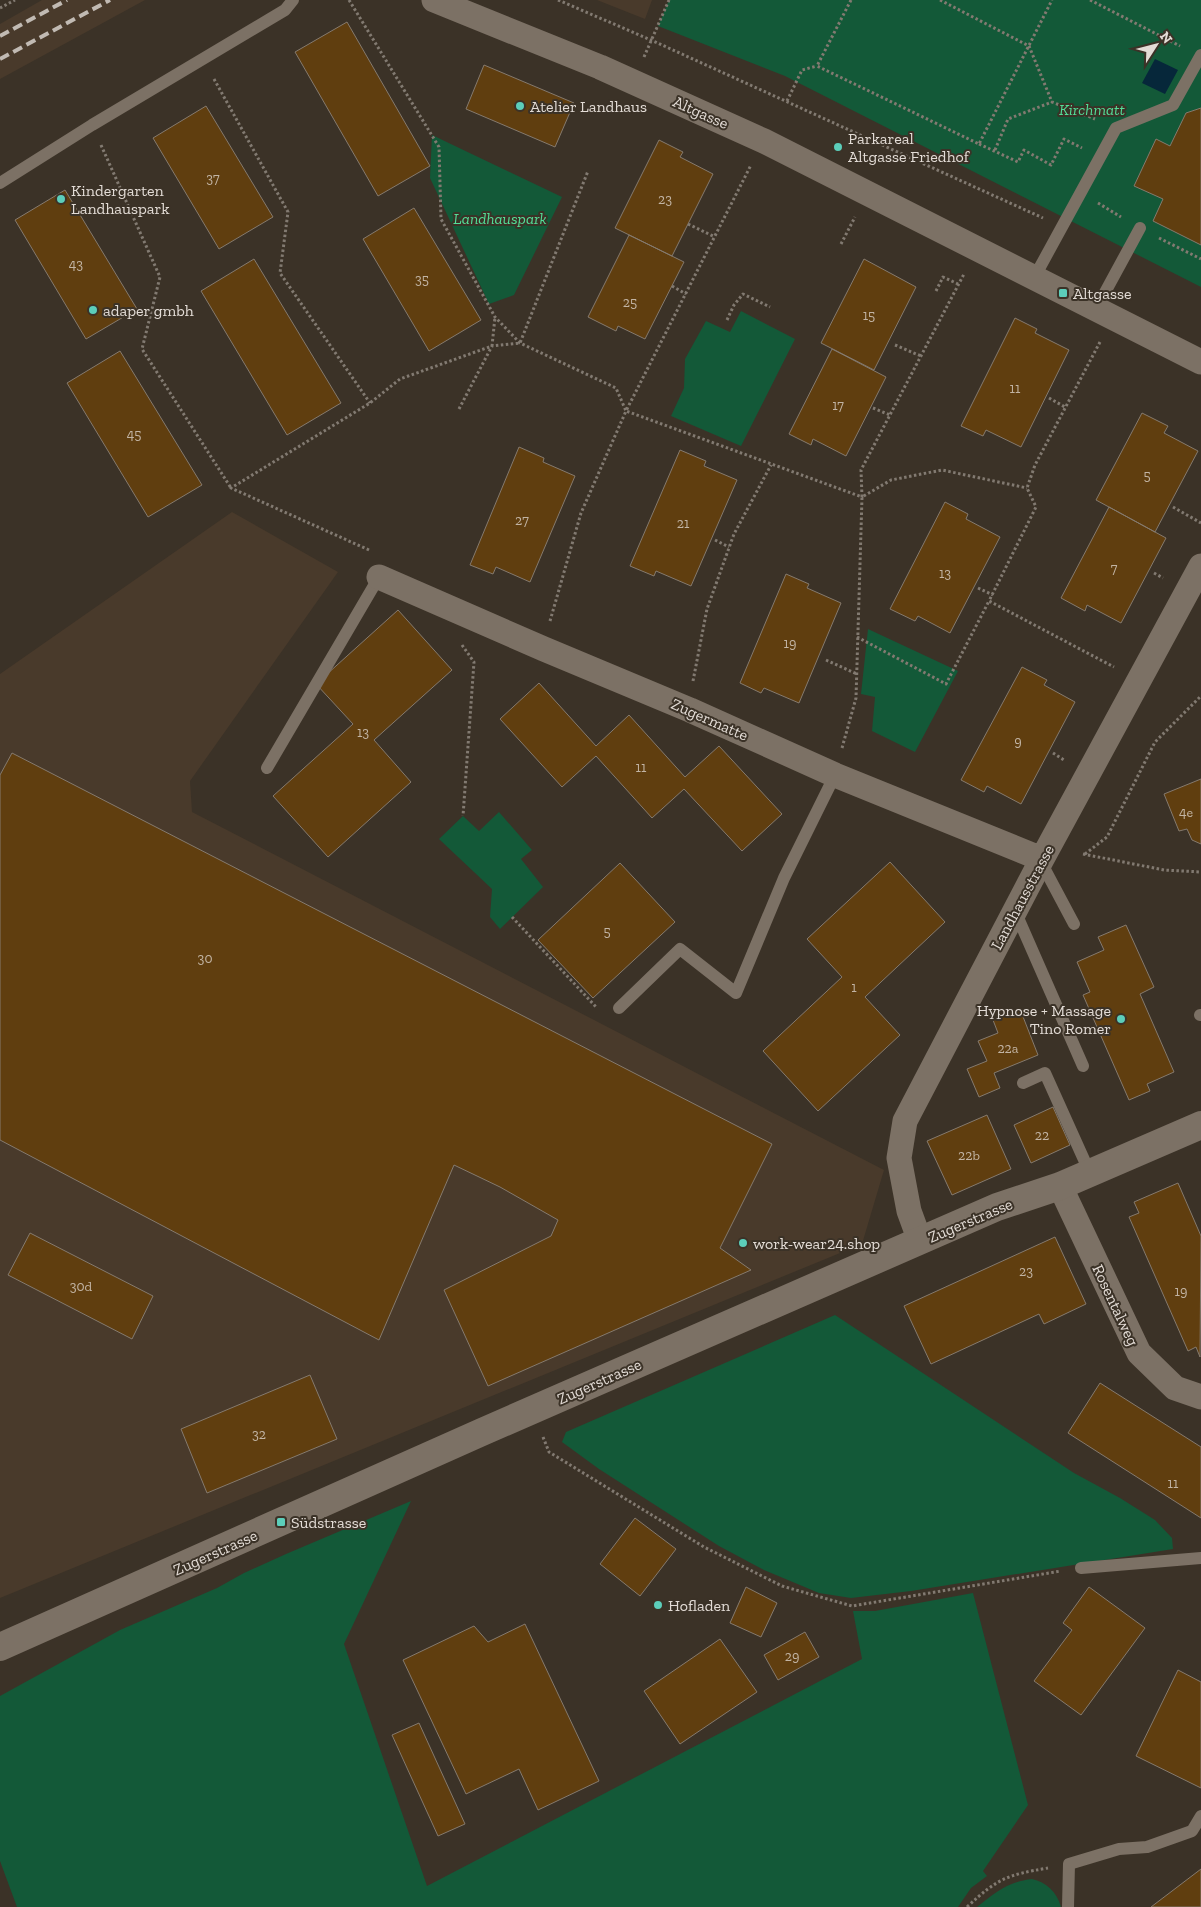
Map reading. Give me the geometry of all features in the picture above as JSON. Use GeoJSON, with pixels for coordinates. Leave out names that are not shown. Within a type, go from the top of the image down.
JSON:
{"type":"FeatureCollection","features":[{"type":"Feature","properties":{"kind":"street","name":"Altgasse"},"geometry":{"type":"LineString","coordinates":[[434,0],[600,67],[764,141],[1201,362]]}},
{"type":"Feature","properties":{"kind":"street","name":"Landhausstrasse"},"geometry":{"type":"LineString","coordinates":[[920,1241],[909,1211],[898,1158],[905,1121],[1044,856],[1201,566]]}},
{"type":"Feature","properties":{"kind":"street","name":"Zugermatte"},"geometry":{"type":"LineString","coordinates":[[379,577],[690,710],[835,775],[1044,856]]}},
{"type":"Feature","properties":{"kind":"street","name":"Zugerstrasse"},"geometry":{"type":"LineString","coordinates":[[0,1647],[532,1410],[997,1207],[1060,1186],[1201,1125]]}},
{"type":"Feature","properties":{"kind":"street","name":"Rosentalweg"},"geometry":{"type":"LineString","coordinates":[[1060,1186],[1139,1353],[1175,1388],[1201,1397]]}},
{"type":"Feature","properties":{"kind":"lane"},"geometry":{"type":"LineString","coordinates":[[0,183],[285,10],[293,0]]}},
{"type":"Feature","properties":{"kind":"lane"},"geometry":{"type":"LineString","coordinates":[[1034,278],[1116,128],[1173,106],[1201,56]]}},
{"type":"Feature","properties":{"kind":"lane"},"geometry":{"type":"LineString","coordinates":[[1096,309],[1140,228]]}},
{"type":"Feature","properties":{"kind":"lane"},"geometry":{"type":"LineString","coordinates":[[267,768],[379,577]]}},
{"type":"Feature","properties":{"kind":"lane"},"geometry":{"type":"LineString","coordinates":[[619,1008],[680,949],[736,993],[784,878],[835,775]]}},
{"type":"Feature","properties":{"kind":"lane"},"geometry":{"type":"LineString","coordinates":[[1044,856],[1074,924]]}},
{"type":"Feature","properties":{"kind":"lane"},"geometry":{"type":"LineString","coordinates":[[1015,911],[1083,1066]]}},
{"type":"Feature","properties":{"kind":"lane"},"geometry":{"type":"LineString","coordinates":[[1023,1083],[1045,1073],[1090,1173]]}},
{"type":"Feature","properties":{"kind":"lane"},"geometry":{"type":"LineString","coordinates":[[1081,1568],[1201,1558]]}},
{"type":"Feature","properties":{"kind":"lane"},"geometry":{"type":"LineString","coordinates":[[1068,1907],[1069,1864],[1119,1850],[1147,1847],[1192,1831],[1201,1816]]}},
{"type":"Feature","properties":{"kind":"path"},"geometry":{"type":"LineString","coordinates":[[0,8],[15,0]]}},
{"type":"Feature","properties":{"kind":"path"},"geometry":{"type":"LineString","coordinates":[[349,0],[440,147],[441,219],[495,316],[520,343],[616,388],[626,411],[862,498]]}},
{"type":"Feature","properties":{"kind":"path"},"geometry":{"type":"LineString","coordinates":[[558,0],[652,40],[1062,227]]}},
{"type":"Feature","properties":{"kind":"path"},"geometry":{"type":"LineString","coordinates":[[652,40],[669,0]]}},
{"type":"Feature","properties":{"kind":"path"},"geometry":{"type":"LineString","coordinates":[[817,66],[851,0]]}},
{"type":"Feature","properties":{"kind":"path"},"geometry":{"type":"LineString","coordinates":[[940,0],[1029,46],[1052,102]]}},
{"type":"Feature","properties":{"kind":"path"},"geometry":{"type":"LineString","coordinates":[[979,144],[1052,0]]}},
{"type":"Feature","properties":{"kind":"path"},"geometry":{"type":"LineString","coordinates":[[1090,0],[1201,56]]}},
{"type":"Feature","properties":{"kind":"path"},"geometry":{"type":"LineString","coordinates":[[787,101],[802,70],[817,66],[1018,162],[1024,150],[1051,165],[1064,139],[1101,158]]}},
{"type":"Feature","properties":{"kind":"path"},"geometry":{"type":"LineString","coordinates":[[212,75],[288,212],[280,273],[370,403]]}},
{"type":"Feature","properties":{"kind":"path"},"geometry":{"type":"LineString","coordinates":[[995,150],[1008,119],[1052,102],[1116,128]]}},
{"type":"Feature","properties":{"kind":"path"},"geometry":{"type":"LineString","coordinates":[[99,141],[160,277],[142,349],[231,488],[369,550],[379,577]]}},
{"type":"Feature","properties":{"kind":"path"},"geometry":{"type":"LineString","coordinates":[[544,649],[553,607],[581,513],[626,411],[754,160]]}},
{"type":"Feature","properties":{"kind":"path"},"geometry":{"type":"LineString","coordinates":[[520,343],[588,171]]}},
{"type":"Feature","properties":{"kind":"path"},"geometry":{"type":"LineString","coordinates":[[841,244],[857,212]]}},
{"type":"Feature","properties":{"kind":"path"},"geometry":{"type":"LineString","coordinates":[[688,224],[715,237]]}},
{"type":"Feature","properties":{"kind":"path"},"geometry":{"type":"LineString","coordinates":[[835,775],[856,698],[862,498],[861,470],[967,269]]}},
{"type":"Feature","properties":{"kind":"path"},"geometry":{"type":"LineString","coordinates":[[936,291],[943,277],[958,284]]}},
{"type":"Feature","properties":{"kind":"path"},"geometry":{"type":"LineString","coordinates":[[672,286],[686,294]]}},
{"type":"Feature","properties":{"kind":"path"},"geometry":{"type":"LineString","coordinates":[[727,320],[734,305],[743,294],[770,307]]}},
{"type":"Feature","properties":{"kind":"path"},"geometry":{"type":"LineString","coordinates":[[459,409],[492,346],[495,316]]}},
{"type":"Feature","properties":{"kind":"path"},"geometry":{"type":"LineString","coordinates":[[857,637],[946,684],[993,595],[1036,507],[1027,488],[1035,465],[1102,337]]}},
{"type":"Feature","properties":{"kind":"path"},"geometry":{"type":"LineString","coordinates":[[231,488],[370,403],[400,379],[492,346],[520,343]]}},
{"type":"Feature","properties":{"kind":"path"},"geometry":{"type":"LineString","coordinates":[[895,346],[921,356]]}},
{"type":"Feature","properties":{"kind":"path"},"geometry":{"type":"LineString","coordinates":[[1049,398],[1065,408]]}},
{"type":"Feature","properties":{"kind":"path"},"geometry":{"type":"LineString","coordinates":[[873,408],[890,415]]}},
{"type":"Feature","properties":{"kind":"path"},"geometry":{"type":"LineString","coordinates":[[690,710],[693,683],[707,609],[734,534],[771,465]]}},
{"type":"Feature","properties":{"kind":"path"},"geometry":{"type":"LineString","coordinates":[[862,498],[891,480],[942,470],[1027,488]]}},
{"type":"Feature","properties":{"kind":"path"},"geometry":{"type":"LineString","coordinates":[[1173,507],[1201,523]]}},
{"type":"Feature","properties":{"kind":"path"},"geometry":{"type":"LineString","coordinates":[[714,540],[729,547]]}},
{"type":"Feature","properties":{"kind":"path"},"geometry":{"type":"LineString","coordinates":[[978,588],[993,595]]}},
{"type":"Feature","properties":{"kind":"path"},"geometry":{"type":"LineString","coordinates":[[989,601],[1139,680]]}},
{"type":"Feature","properties":{"kind":"path"},"geometry":{"type":"LineString","coordinates":[[450,608],[452,630],[474,662],[463,816]]}},
{"type":"Feature","properties":{"kind":"path"},"geometry":{"type":"LineString","coordinates":[[826,660],[857,674]]}},
{"type":"Feature","properties":{"kind":"path"},"geometry":{"type":"LineString","coordinates":[[1085,854],[1107,837],[1155,742],[1201,696]]}},
{"type":"Feature","properties":{"kind":"path"},"geometry":{"type":"LineString","coordinates":[[1044,856],[1085,854],[1164,870],[1201,872]]}},
{"type":"Feature","properties":{"kind":"path"},"geometry":{"type":"LineString","coordinates":[[512,917],[604,1016],[619,1008]]}},
{"type":"Feature","properties":{"kind":"path"},"geometry":{"type":"LineString","coordinates":[[532,1410],[549,1452],[704,1547],[782,1586],[852,1606],[1081,1568]]}},
{"type":"Feature","properties":{"kind":"path"},"geometry":{"type":"LineString","coordinates":[[968,1907],[984,1891],[1002,1878],[1018,1873],[1069,1864]]}},
{"type":"Feature","properties":{"kind":"shaded area"},"geometry":{"type":"Polygon","coordinates":[[[42,0],[145,0],[0,79],[0,24],[42,0]]]}},
{"type":"Feature","properties":{"kind":"shaded area"},"geometry":{"type":"Polygon","coordinates":[[[597,0],[652,0],[645,19],[597,0]]]}},
{"type":"Feature","properties":{"kind":"shaded area"},"geometry":{"type":"Polygon","coordinates":[[[232,512],[338,572],[190,781],[192,812],[884,1170],[862,1244],[0,1598],[0,674],[232,512]]]}},
{"type":"Feature","properties":{"kind":"green space","name":"Kirchmatt"},"geometry":{"type":"Polygon","coordinates":[[[669,0],[1201,0],[1201,287],[785,76],[658,26],[669,0]]]}},
{"type":"Feature","properties":{"kind":"green space","name":"Landhauspark"},"geometry":{"type":"Polygon","coordinates":[[[432,135],[562,197],[514,295],[489,304],[430,178],[432,135]]]}},
{"type":"Feature","properties":{"kind":"green space"},"geometry":{"type":"Polygon","coordinates":[[[741,311],[795,339],[741,446],[671,416],[684,388],[685,359],[706,321],[730,332],[741,311]]]}},
{"type":"Feature","properties":{"kind":"green space"},"geometry":{"type":"Polygon","coordinates":[[[868,629],[958,671],[915,752],[872,731],[875,697],[861,694],[868,629]]]}},
{"type":"Feature","properties":{"kind":"green space"},"geometry":{"type":"Polygon","coordinates":[[[499,812],[532,850],[521,859],[543,887],[500,929],[490,917],[492,889],[439,839],[463,816],[479,831],[499,812]]]}},
{"type":"Feature","properties":{"kind":"green space"},"geometry":{"type":"Polygon","coordinates":[[[835,1315],[1074,1473],[1155,1520],[1172,1538],[1173,1549],[911,1591],[851,1598],[819,1593],[764,1570],[719,1546],[599,1469],[562,1442],[566,1432],[835,1315]]]}},
{"type":"Feature","properties":{"kind":"green space"},"geometry":{"type":"Polygon","coordinates":[[[411,1501],[344,1644],[427,1886],[862,1659],[853,1611],[875,1611],[973,1593],[1028,1805],[983,1871],[987,1876],[971,1888],[958,1907],[17,1907],[0,1861],[0,1696],[120,1630],[217,1588],[244,1573],[286,1554],[411,1501]]]}},
{"type":"Feature","properties":{"kind":"green space"},"geometry":{"type":"Polygon","coordinates":[[[1032,1879],[1050,1888],[1057,1897],[1061,1907],[977,1907],[996,1892],[1009,1885],[1032,1879]]]}},
{"type":"Feature","properties":{"kind":"water"},"geometry":{"type":"Polygon","coordinates":[[[1155,59],[1178,70],[1165,94],[1142,83],[1155,59]]]}},
{"type":"Feature","properties":{"kind":"building"},"geometry":{"type":"Polygon","coordinates":[[[347,22],[430,166],[378,196],[295,52],[347,22]]]}},
{"type":"Feature","properties":{"kind":"building","name":"Atelier Landhaus"},"geometry":{"type":"Polygon","coordinates":[[[484,65],[574,103],[555,147],[466,109],[484,65]]]}},
{"type":"Feature","properties":{"kind":"building"},"geometry":{"type":"Polygon","coordinates":[[[206,106],[273,217],[219,249],[153,138],[206,106]]]}},
{"type":"Feature","properties":{"kind":"building"},"geometry":{"type":"Polygon","coordinates":[[[1201,108],[1201,245],[1153,221],[1163,199],[1134,186],[1156,139],[1170,146],[1186,113],[1201,108]]]}},
{"type":"Feature","properties":{"kind":"building"},"geometry":{"type":"Polygon","coordinates":[[[659,140],[683,152],[680,157],[713,174],[672,256],[615,228],[659,140]]]}},
{"type":"Feature","properties":{"kind":"building"},"geometry":{"type":"Polygon","coordinates":[[[65,190],[137,309],[86,339],[15,220],[65,190]]]}},
{"type":"Feature","properties":{"kind":"building"},"geometry":{"type":"Polygon","coordinates":[[[414,208],[481,320],[429,351],[363,239],[414,208]]]}},
{"type":"Feature","properties":{"kind":"building"},"geometry":{"type":"Polygon","coordinates":[[[629,235],[684,262],[645,339],[618,326],[616,331],[588,317],[629,235]]]}},
{"type":"Feature","properties":{"kind":"building"},"geometry":{"type":"Polygon","coordinates":[[[254,259],[341,403],[287,435],[201,291],[254,259]]]}},
{"type":"Feature","properties":{"kind":"building"},"geometry":{"type":"Polygon","coordinates":[[[864,259],[916,287],[874,370],[821,343],[864,259]]]}},
{"type":"Feature","properties":{"kind":"building"},"geometry":{"type":"Polygon","coordinates":[[[1015,318],[1037,329],[1035,333],[1069,350],[1021,447],[986,430],[983,436],[961,426],[1015,318]]]}},
{"type":"Feature","properties":{"kind":"building"},"geometry":{"type":"Polygon","coordinates":[[[832,349],[886,377],[846,456],[813,439],[811,445],[789,434],[832,349]]]}},
{"type":"Feature","properties":{"kind":"building"},"geometry":{"type":"Polygon","coordinates":[[[120,351],[202,485],[148,517],[67,383],[120,351]]]}},
{"type":"Feature","properties":{"kind":"building"},"geometry":{"type":"Polygon","coordinates":[[[1142,413],[1168,426],[1164,433],[1198,451],[1155,532],[1096,500],[1142,413]]]}},
{"type":"Feature","properties":{"kind":"building"},"geometry":{"type":"Polygon","coordinates":[[[519,447],[544,458],[543,462],[575,476],[530,582],[496,567],[493,574],[470,565],[519,447]]]}},
{"type":"Feature","properties":{"kind":"building"},"geometry":{"type":"Polygon","coordinates":[[[680,450],[706,461],[704,466],[737,480],[691,586],[656,571],[654,576],[630,566],[680,450]]]}},
{"type":"Feature","properties":{"kind":"building"},"geometry":{"type":"Polygon","coordinates":[[[945,502],[968,514],[966,519],[1000,537],[950,633],[918,616],[915,621],[890,609],[945,502]]]}},
{"type":"Feature","properties":{"kind":"building"},"geometry":{"type":"Polygon","coordinates":[[[1109,507],[1166,538],[1121,623],[1087,605],[1085,611],[1061,598],[1109,507]]]}},
{"type":"Feature","properties":{"kind":"building"},"geometry":{"type":"Polygon","coordinates":[[[786,574],[809,584],[807,588],[841,603],[799,703],[764,688],[761,693],[740,683],[786,574]]]}},
{"type":"Feature","properties":{"kind":"building"},"geometry":{"type":"Polygon","coordinates":[[[398,610],[452,670],[374,740],[411,782],[328,857],[273,796],[353,724],[316,684],[398,610]]]}},
{"type":"Feature","properties":{"kind":"building"},"geometry":{"type":"Polygon","coordinates":[[[1022,667],[1047,680],[1044,685],[1075,702],[1021,804],[987,786],[984,792],[961,780],[1022,667]]]}},
{"type":"Feature","properties":{"kind":"building"},"geometry":{"type":"Polygon","coordinates":[[[539,683],[596,746],[629,715],[685,777],[719,746],[782,814],[742,851],[684,789],[652,818],[596,756],[562,787],[500,719],[539,683]]]}},
{"type":"Feature","properties":{"kind":"building"},"geometry":{"type":"Polygon","coordinates":[[[12,753],[772,1144],[720,1248],[751,1270],[488,1386],[444,1290],[551,1236],[558,1220],[500,1187],[454,1165],[379,1340],[0,1140],[0,775],[12,753]]]}},
{"type":"Feature","properties":{"kind":"building"},"geometry":{"type":"Polygon","coordinates":[[[1201,779],[1201,844],[1192,840],[1187,829],[1179,831],[1164,794],[1201,779]]]}},
{"type":"Feature","properties":{"kind":"building"},"geometry":{"type":"Polygon","coordinates":[[[890,862],[945,922],[865,997],[900,1035],[818,1111],[763,1051],[842,977],[807,939],[890,862]]]}},
{"type":"Feature","properties":{"kind":"building"},"geometry":{"type":"Polygon","coordinates":[[[620,863],[675,922],[593,998],[538,940],[620,863]]]}},
{"type":"Feature","properties":{"kind":"building"},"geometry":{"type":"Polygon","coordinates":[[[1126,925],[1154,987],[1140,994],[1174,1072],[1147,1084],[1150,1091],[1129,1100],[1083,995],[1090,992],[1077,962],[1104,950],[1098,937],[1126,925]]]}},
{"type":"Feature","properties":{"kind":"building"},"geometry":{"type":"Polygon","coordinates":[[[1020,1009],[1038,1055],[994,1073],[1000,1088],[979,1097],[967,1069],[987,1061],[978,1041],[998,1033],[993,1020],[1020,1009]]]}},
{"type":"Feature","properties":{"kind":"building"},"geometry":{"type":"Polygon","coordinates":[[[1053,1107],[1070,1145],[1031,1163],[1014,1125],[1053,1107]]]}},
{"type":"Feature","properties":{"kind":"building"},"geometry":{"type":"Polygon","coordinates":[[[987,1115],[1011,1169],[952,1195],[927,1141],[987,1115]]]}},
{"type":"Feature","properties":{"kind":"building"},"geometry":{"type":"Polygon","coordinates":[[[1178,1183],[1201,1236],[1200,1357],[1196,1347],[1188,1351],[1129,1217],[1139,1213],[1134,1202],[1178,1183]]]}},
{"type":"Feature","properties":{"kind":"building"},"geometry":{"type":"Polygon","coordinates":[[[30,1233],[153,1296],[132,1339],[8,1275],[30,1233]]]}},
{"type":"Feature","properties":{"kind":"building"},"geometry":{"type":"Polygon","coordinates":[[[1055,1237],[1086,1304],[1044,1324],[1039,1314],[931,1364],[904,1306],[1055,1237]]]}},
{"type":"Feature","properties":{"kind":"building"},"geometry":{"type":"Polygon","coordinates":[[[310,1375],[337,1439],[207,1493],[181,1429],[310,1375]]]}},
{"type":"Feature","properties":{"kind":"building"},"geometry":{"type":"Polygon","coordinates":[[[1100,1383],[1201,1447],[1201,1518],[1068,1433],[1100,1383]]]}},
{"type":"Feature","properties":{"kind":"building"},"geometry":{"type":"Polygon","coordinates":[[[635,1518],[676,1549],[640,1596],[600,1564],[635,1518]]]}},
{"type":"Feature","properties":{"kind":"building"},"geometry":{"type":"Polygon","coordinates":[[[746,1587],[777,1603],[761,1637],[730,1623],[746,1587]]]}},
{"type":"Feature","properties":{"kind":"building"},"geometry":{"type":"Polygon","coordinates":[[[1089,1587],[1145,1628],[1081,1715],[1034,1681],[1072,1630],[1063,1623],[1089,1587]]]}},
{"type":"Feature","properties":{"kind":"building"},"geometry":{"type":"Polygon","coordinates":[[[525,1624],[599,1781],[538,1810],[519,1769],[466,1794],[403,1660],[474,1626],[488,1642],[525,1624]]]}},
{"type":"Feature","properties":{"kind":"building"},"geometry":{"type":"Polygon","coordinates":[[[805,1632],[819,1657],[778,1680],[764,1655],[805,1632]]]}},
{"type":"Feature","properties":{"kind":"building"},"geometry":{"type":"Polygon","coordinates":[[[720,1639],[757,1692],[680,1744],[644,1691],[720,1639]]]}},
{"type":"Feature","properties":{"kind":"building"},"geometry":{"type":"Polygon","coordinates":[[[1178,1670],[1201,1682],[1201,1788],[1136,1756],[1178,1670]]]}},
{"type":"Feature","properties":{"kind":"building"},"geometry":{"type":"Polygon","coordinates":[[[419,1723],[465,1824],[438,1836],[392,1735],[419,1723]]]}},
{"type":"Feature","properties":{"kind":"building"},"geometry":{"type":"Polygon","coordinates":[[[1201,1869],[1201,1907],[1151,1907],[1201,1869]]]}},
{"type":"Feature","properties":{"kind":"railway"},"geometry":{"type":"LineString","coordinates":[[0,36],[67,0]]}},
{"type":"Feature","properties":{"kind":"railway"},"geometry":{"type":"LineString","coordinates":[[0,59],[110,0]]}},
{"type":"Feature","properties":{"kind":"place","name":"Atelier Landhaus"},"geometry":{"type":"Point","coordinates":[520,106]}},
{"type":"Feature","properties":{"kind":"place","name":"Parkareal Altgasse Friedhof"},"geometry":{"type":"Point","coordinates":[838,147]}},
{"type":"Feature","properties":{"kind":"place","name":"Kindergarten Landhauspark"},"geometry":{"type":"Point","coordinates":[61,199]}},
{"type":"Feature","properties":{"kind":"place","name":"Altgasse"},"geometry":{"type":"Point","coordinates":[1063,293]}},
{"type":"Feature","properties":{"kind":"place","name":"adaper gmbh"},"geometry":{"type":"Point","coordinates":[93,310]}},
{"type":"Feature","properties":{"kind":"place","name":"Hypnose + Massage Tino Romer"},"geometry":{"type":"Point","coordinates":[1121,1019]}},
{"type":"Feature","properties":{"kind":"place","name":"work-wear24.shop"},"geometry":{"type":"Point","coordinates":[743,1243]}},
{"type":"Feature","properties":{"kind":"place","name":"Südstrasse"},"geometry":{"type":"Point","coordinates":[281,1522]}},
{"type":"Feature","properties":{"kind":"place","name":"Hofladen"},"geometry":{"type":"Point","coordinates":[658,1605]}}]}
